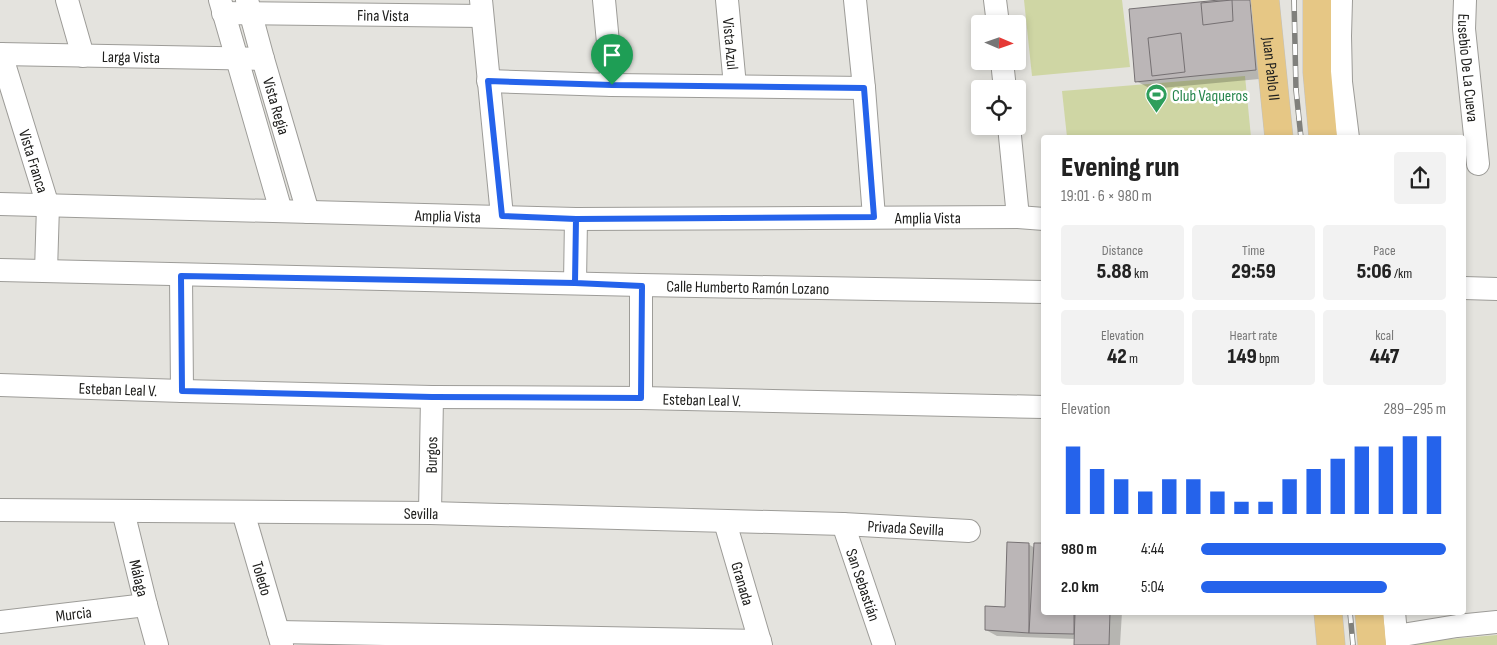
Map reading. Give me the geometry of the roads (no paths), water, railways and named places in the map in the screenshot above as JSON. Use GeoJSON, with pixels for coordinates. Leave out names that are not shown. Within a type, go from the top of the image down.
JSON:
{"type":"FeatureCollection","features":[{"type":"Feature","properties":{"kind":"main road","name":"Juan Pablo II"},"geometry":{"type":"LineString","coordinates":[[1265,0],[1279,135]]}},
{"type":"Feature","properties":{"kind":"main road"},"geometry":{"type":"LineString","coordinates":[[1317,0],[1317,72],[1323,135]]}},
{"type":"Feature","properties":{"kind":"main road"},"geometry":{"type":"LineString","coordinates":[[1328,615],[1332,645]]}},
{"type":"Feature","properties":{"kind":"main road"},"geometry":{"type":"LineString","coordinates":[[1371,615],[1389,642]]}},
{"type":"Feature","properties":{"kind":"street"},"geometry":{"type":"LineString","coordinates":[[67,0],[83,56]]}},
{"type":"Feature","properties":{"kind":"street"},"geometry":{"type":"LineString","coordinates":[[604,0],[612,85]]}},
{"type":"Feature","properties":{"kind":"street","name":"Vista Azul"},"geometry":{"type":"LineString","coordinates":[[727,0],[735,86]]}},
{"type":"Feature","properties":{"kind":"street"},"geometry":{"type":"LineString","coordinates":[[855,0],[874,217]]}},
{"type":"Feature","properties":{"kind":"street"},"geometry":{"type":"LineString","coordinates":[[995,0],[997,15]]}},
{"type":"Feature","properties":{"kind":"street"},"geometry":{"type":"LineString","coordinates":[[1341,0],[1341,82],[1348,135]]}},
{"type":"Feature","properties":{"kind":"street","name":"Eusebio De La Cueva"},"geometry":{"type":"LineString","coordinates":[[1465,0],[1464,28],[1480,164]]}},
{"type":"Feature","properties":{"kind":"street","name":"Vista Regia"},"geometry":{"type":"LineString","coordinates":[[248,6],[308,212]]}},
{"type":"Feature","properties":{"kind":"street","name":"Fina Vista"},"geometry":{"type":"LineString","coordinates":[[222,7],[481,8]]}},
{"type":"Feature","properties":{"kind":"street","name":"Vista Regia"},"geometry":{"type":"LineString","coordinates":[[222,7],[281,212]]}},
{"type":"Feature","properties":{"kind":"street"},"geometry":{"type":"LineString","coordinates":[[481,8],[502,216]]}},
{"type":"Feature","properties":{"kind":"street","name":"Larga Vista"},"geometry":{"type":"LineString","coordinates":[[1,54],[263,59]]}},
{"type":"Feature","properties":{"kind":"street","name":"Vista Franca"},"geometry":{"type":"LineString","coordinates":[[1,54],[48,206],[46,271]]}},
{"type":"Feature","properties":{"kind":"street"},"geometry":{"type":"LineString","coordinates":[[488,81],[612,85],[864,88]]}},
{"type":"Feature","properties":{"kind":"street"},"geometry":{"type":"LineString","coordinates":[[1010,135],[1018,217]]}},
{"type":"Feature","properties":{"kind":"street","name":"Amplia Vista"},"geometry":{"type":"LineString","coordinates":[[0,204],[576,219],[874,217],[1018,217],[1041,219]]}},
{"type":"Feature","properties":{"kind":"street"},"geometry":{"type":"LineString","coordinates":[[575,283],[576,219]]}},
{"type":"Feature","properties":{"kind":"street","name":"Calle Humberto Ramón Lozano"},"geometry":{"type":"LineString","coordinates":[[0,270],[642,286],[1041,292]]}},
{"type":"Feature","properties":{"kind":"street"},"geometry":{"type":"LineString","coordinates":[[181,276],[182,391]]}},
{"type":"Feature","properties":{"kind":"street"},"geometry":{"type":"LineString","coordinates":[[641,398],[642,286]]}},
{"type":"Feature","properties":{"kind":"street"},"geometry":{"type":"LineString","coordinates":[[1466,288],[1497,289]]}},
{"type":"Feature","properties":{"kind":"street","name":"Esteban Leal V."},"geometry":{"type":"LineString","coordinates":[[0,385],[432,397],[641,398],[1041,407]]}},
{"type":"Feature","properties":{"kind":"street","name":"Burgos"},"geometry":{"type":"LineString","coordinates":[[430,513],[432,397]]}},
{"type":"Feature","properties":{"kind":"street","name":"Sevilla"},"geometry":{"type":"LineString","coordinates":[[0,510],[430,513],[843,524]]}},
{"type":"Feature","properties":{"kind":"street","name":"Málaga"},"geometry":{"type":"LineString","coordinates":[[123,511],[157,645]]}},
{"type":"Feature","properties":{"kind":"street","name":"Toledo"},"geometry":{"type":"LineString","coordinates":[[243,512],[280,638]]}},
{"type":"Feature","properties":{"kind":"street","name":"Granada"},"geometry":{"type":"LineString","coordinates":[[725,522],[760,643]]}},
{"type":"Feature","properties":{"kind":"street","name":"Privada Sevilla"},"geometry":{"type":"LineString","coordinates":[[843,524],[969,531]]}},
{"type":"Feature","properties":{"kind":"street","name":"San Sebastián"},"geometry":{"type":"LineString","coordinates":[[843,524],[884,645]]}},
{"type":"Feature","properties":{"kind":"street","name":"Murcia"},"geometry":{"type":"LineString","coordinates":[[0,622],[146,605]]}},
{"type":"Feature","properties":{"kind":"street"},"geometry":{"type":"LineString","coordinates":[[1394,615],[1389,642],[1456,619],[1497,622]]}},
{"type":"Feature","properties":{"kind":"street"},"geometry":{"type":"LineString","coordinates":[[280,638],[760,643]]}},
{"type":"Feature","properties":{"kind":"railway"},"geometry":{"type":"LineString","coordinates":[[1294,0],[1296,90],[1301,135]]}},
{"type":"Feature","properties":{"kind":"railway"},"geometry":{"type":"LineString","coordinates":[[1350,615],[1353,645]]}},
{"type":"Feature","properties":{"kind":"place","name":"Club Vaqueros"},"geometry":{"type":"Point","coordinates":[1156,114]}}]}
